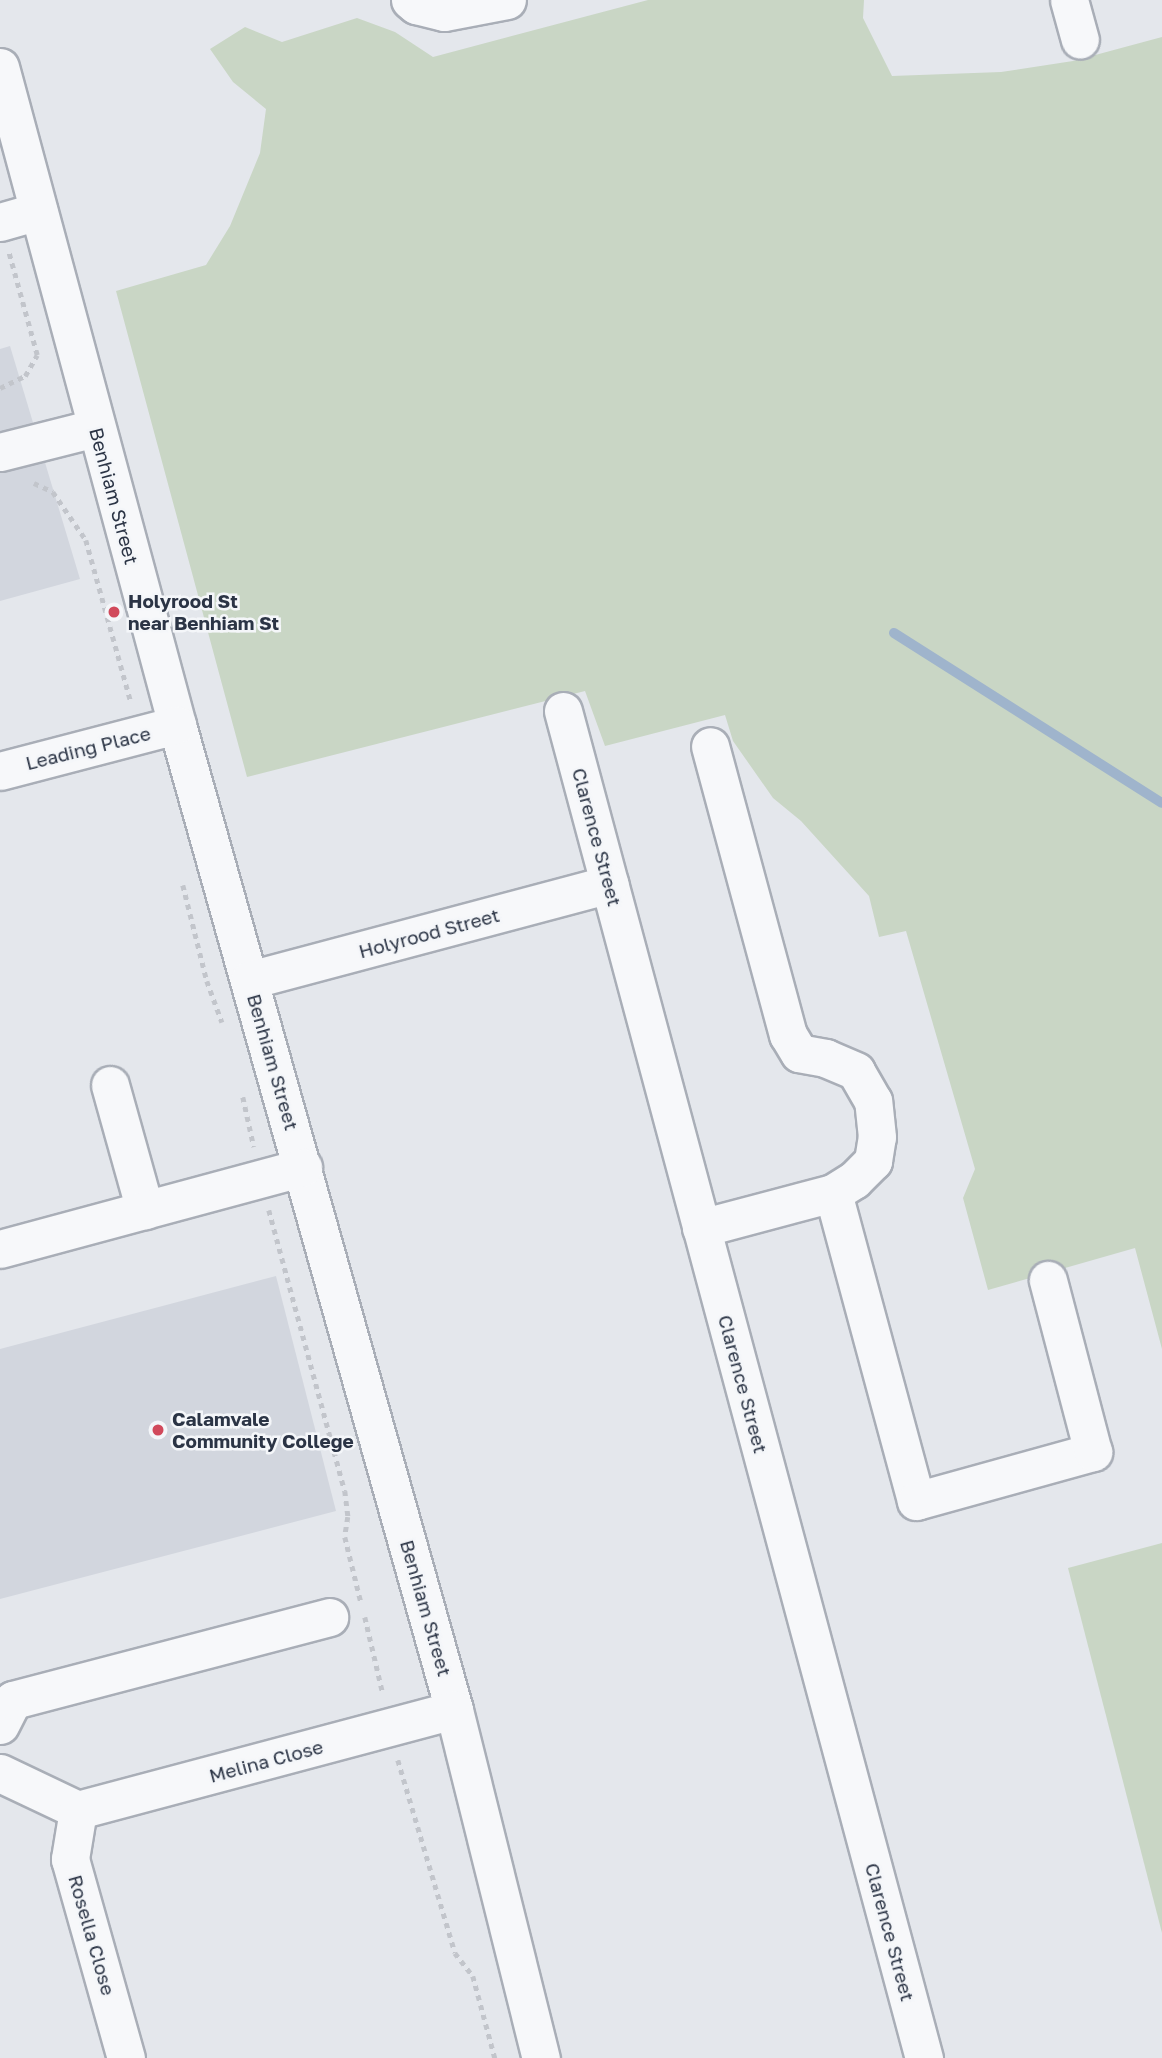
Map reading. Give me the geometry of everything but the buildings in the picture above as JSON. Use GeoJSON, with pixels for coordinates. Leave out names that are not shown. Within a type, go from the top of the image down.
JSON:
{"type":"FeatureCollection","features":[{"type":"Feature","properties":{"kind":"street"},"geometry":{"type":"LineString","coordinates":[[410,0],[416,5],[444,12],[506,0]]}},
{"type":"Feature","properties":{"kind":"street"},"geometry":{"type":"LineString","coordinates":[[1069,0],[1080,40]]}},
{"type":"Feature","properties":{"kind":"street","name":"Benhiam Street"},"geometry":{"type":"LineString","coordinates":[[0,67],[177,725],[454,1710],[519,1958],[541,2058]]}},
{"type":"Feature","properties":{"kind":"street"},"geometry":{"type":"LineString","coordinates":[[4,235],[38,211]]}},
{"type":"Feature","properties":{"kind":"street"},"geometry":{"type":"LineString","coordinates":[[0,452],[95,428]]}},
{"type":"Feature","properties":{"kind":"street","name":"Clarence Street"},"geometry":{"type":"LineString","coordinates":[[563,711],[924,2058]]}},
{"type":"Feature","properties":{"kind":"street","name":"Leading Place"},"geometry":{"type":"LineString","coordinates":[[0,771],[177,725]]}},
{"type":"Feature","properties":{"kind":"street"},"geometry":{"type":"LineString","coordinates":[[701,1228],[833,1193],[854,1180],[873,1161],[877,1137],[873,1101],[856,1071],[826,1058],[799,1053],[788,1035],[710,746]]}},
{"type":"Feature","properties":{"kind":"street","name":"Holyrood Street"},"geometry":{"type":"LineString","coordinates":[[250,980],[609,884]]}},
{"type":"Feature","properties":{"kind":"street"},"geometry":{"type":"LineString","coordinates":[[110,1084],[145,1210]]}},
{"type":"Feature","properties":{"kind":"street"},"geometry":{"type":"LineString","coordinates":[[0,1249],[303,1167]]}},
{"type":"Feature","properties":{"kind":"street"},"geometry":{"type":"LineString","coordinates":[[833,1193],[916,1501],[1093,1452],[1048,1280]]}},
{"type":"Feature","properties":{"kind":"street"},"geometry":{"type":"LineString","coordinates":[[0,1725],[13,1700],[329,1617]]}},
{"type":"Feature","properties":{"kind":"street","name":"Melina Close"},"geometry":{"type":"LineString","coordinates":[[78,1810],[454,1710]]}},
{"type":"Feature","properties":{"kind":"street"},"geometry":{"type":"LineString","coordinates":[[0,1773],[78,1810]]}},
{"type":"Feature","properties":{"kind":"street","name":"Rosella Close"},"geometry":{"type":"LineString","coordinates":[[78,1810],[70,1859],[126,2058]]}},
{"type":"Feature","properties":{"kind":"path"},"geometry":{"type":"LineString","coordinates":[[0,388],[25,376],[37,355],[4,235]]}},
{"type":"Feature","properties":{"kind":"path"},"geometry":{"type":"LineString","coordinates":[[34,483],[53,492],[86,540],[141,734]]}},
{"type":"Feature","properties":{"kind":"path"},"geometry":{"type":"LineString","coordinates":[[182,879],[207,981],[225,1031]]}},
{"type":"Feature","properties":{"kind":"path"},"geometry":{"type":"LineString","coordinates":[[240,1083],[261,1178],[345,1491],[348,1517],[345,1537],[390,1728],[455,1952],[473,1976],[495,2058]]}},
{"type":"Feature","properties":{"kind":"shaded area"},"geometry":{"type":"Polygon","coordinates":[[[10,346],[80,579],[0,601],[0,349],[10,346]]]}},
{"type":"Feature","properties":{"kind":"shaded area","name":"Calamvale Community College"},"geometry":{"type":"Polygon","coordinates":[[[276,1276],[336,1511],[0,1599],[0,1349],[276,1276]]]}},
{"type":"Feature","properties":{"kind":"green space"},"geometry":{"type":"Polygon","coordinates":[[[648,0],[864,0],[863,18],[892,76],[1001,72],[1073,61],[1162,37],[1162,1349],[1135,1248],[988,1290],[963,1198],[975,1169],[906,931],[879,937],[869,896],[801,821],[773,798],[733,741],[725,715],[605,746],[585,691],[247,777],[116,291],[206,265],[230,226],[260,153],[266,109],[233,82],[210,49],[245,27],[282,42],[357,18],[395,32],[433,57],[648,0]]]}},
{"type":"Feature","properties":{"kind":"green space"},"geometry":{"type":"Polygon","coordinates":[[[1162,1543],[1162,1933],[1068,1568],[1162,1543]]]}},
{"type":"Feature","properties":{"kind":"waterway"},"geometry":{"type":"LineString","coordinates":[[894,633],[1162,803]]}},
{"type":"Feature","properties":{"kind":"place","name":"Holyrood St near Benhiam St"},"geometry":{"type":"Point","coordinates":[114,612]}},
{"type":"Feature","properties":{"kind":"place","name":"Calamvale Community College"},"geometry":{"type":"Point","coordinates":[158,1430]}}]}
